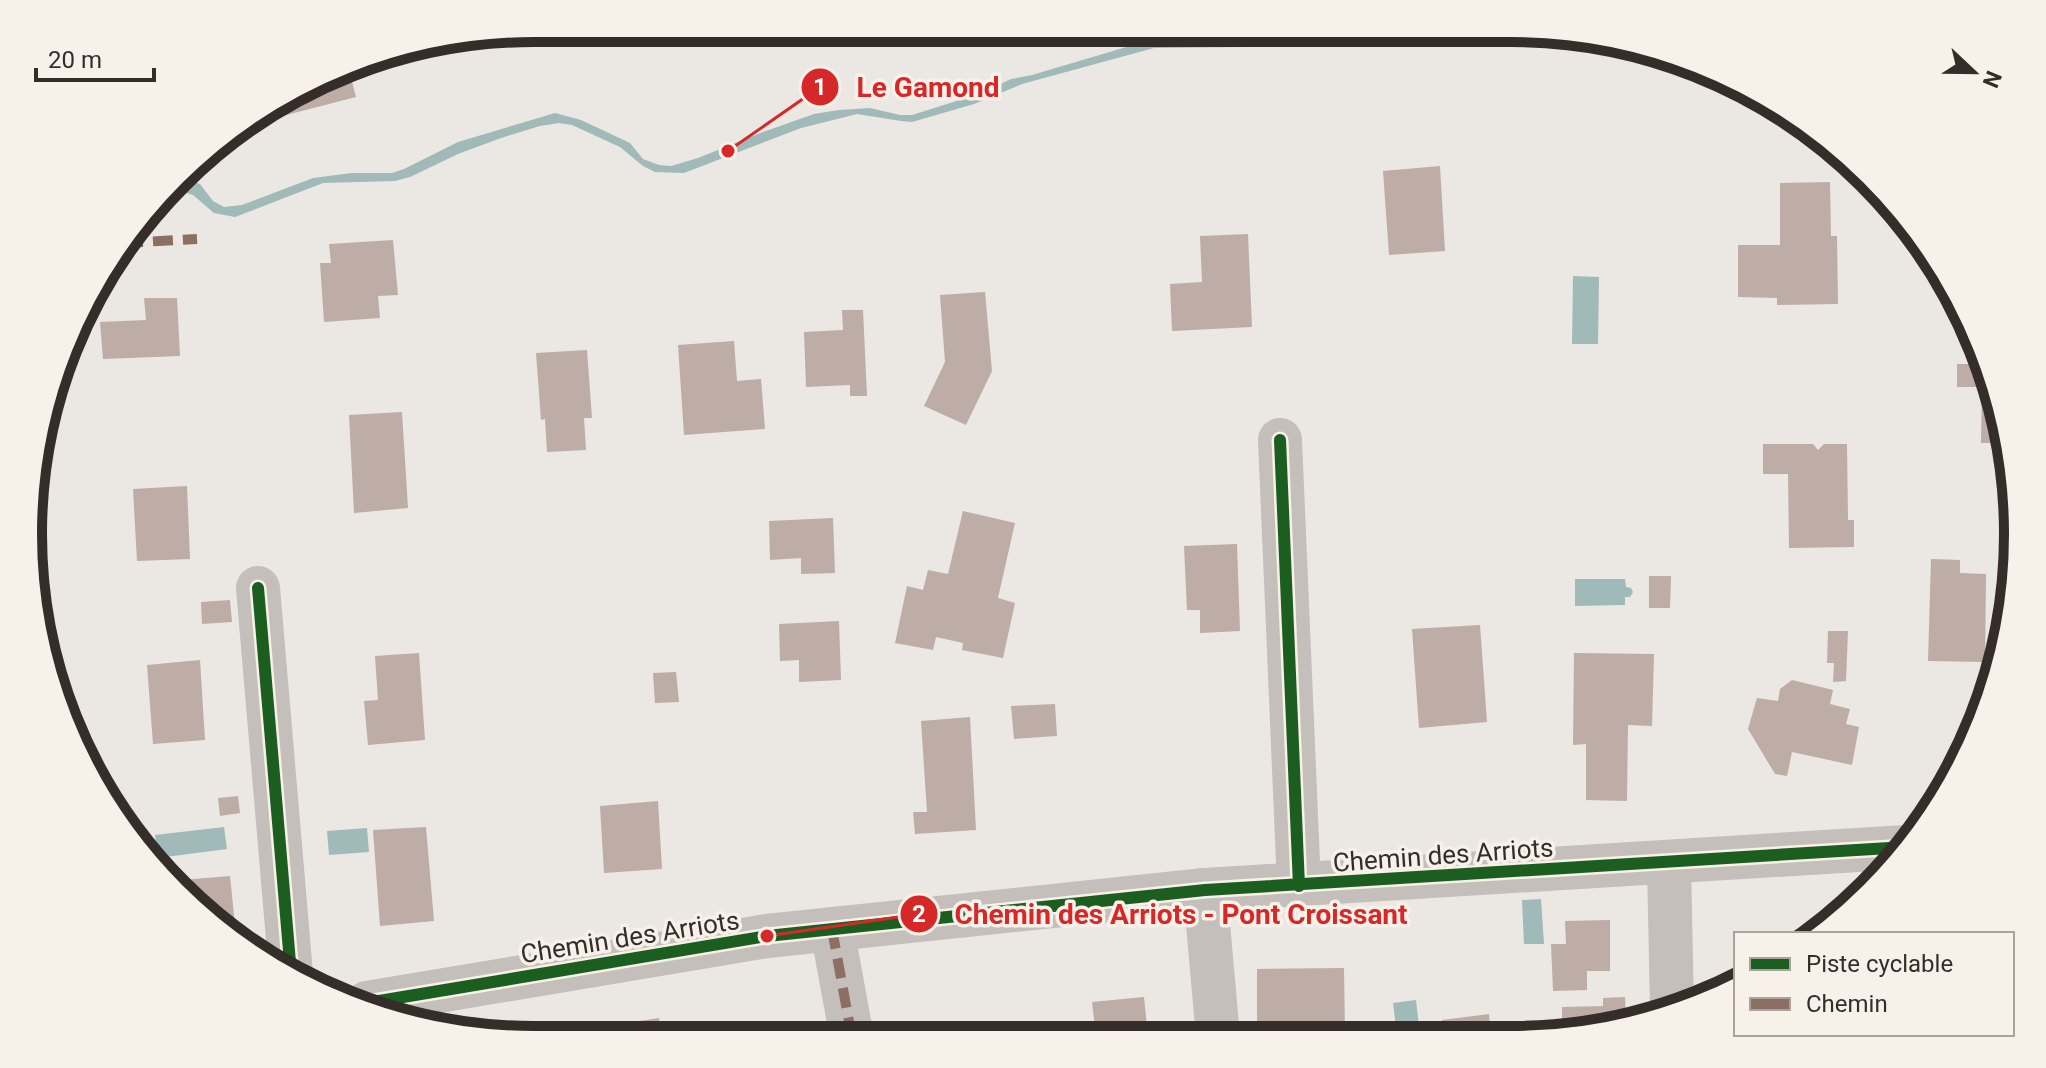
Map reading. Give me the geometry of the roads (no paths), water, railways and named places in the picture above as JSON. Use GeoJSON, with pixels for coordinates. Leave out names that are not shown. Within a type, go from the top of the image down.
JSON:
{"type":"FeatureCollection","features":[{"type":"Feature","properties":{"kind":"street"},"geometry":{"type":"LineString","coordinates":[[1280,440],[1299,886]]}},
{"type":"Feature","properties":{"kind":"street"},"geometry":{"type":"LineString","coordinates":[[258,588],[290,961]]}},
{"type":"Feature","properties":{"kind":"street","name":"Chemin des Arriots"},"geometry":{"type":"LineString","coordinates":[[379,1001],[767,936],[1205,890],[1890,848]]}},
{"type":"Feature","properties":{"kind":"street"},"geometry":{"type":"LineString","coordinates":[[1669,863],[1672,999]]}},
{"type":"Feature","properties":{"kind":"street"},"geometry":{"type":"LineString","coordinates":[[1205,890],[1217,1026]]}},
{"type":"Feature","properties":{"kind":"street"},"geometry":{"type":"LineString","coordinates":[[832,929],[850,1026]]}},
{"type":"Feature","properties":{"kind":"water"},"geometry":{"type":"Polygon","coordinates":[[[1143,42],[1261,42],[1244,47],[1154,48],[1022,84],[974,104],[912,122],[857,114],[801,128],[684,173],[655,172],[620,147],[572,125],[559,123],[501,138],[410,177],[395,181],[323,183],[235,217],[214,213],[193,195],[181,191],[191,181],[200,184],[213,201],[224,207],[242,205],[313,178],[352,173],[392,173],[458,142],[555,113],[581,120],[630,143],[643,159],[671,166],[814,114],[870,108],[912,115],[979,94],[1011,79],[1143,42]]]}},
{"type":"Feature","properties":{"kind":"water"},"geometry":{"type":"Polygon","coordinates":[[[1573,276],[1599,277],[1598,344],[1572,344],[1573,276]]]}},
{"type":"Feature","properties":{"kind":"water"},"geometry":{"type":"Polygon","coordinates":[[[1575,579],[1625,579],[1626,587],[1633,592],[1630,597],[1625,597],[1625,605],[1575,606],[1575,579]]]}},
{"type":"Feature","properties":{"kind":"water"},"geometry":{"type":"Polygon","coordinates":[[[224,827],[227,849],[163,857],[157,849],[155,835],[224,827]]]}},
{"type":"Feature","properties":{"kind":"water"},"geometry":{"type":"Polygon","coordinates":[[[367,828],[369,852],[329,855],[327,831],[367,828]]]}},
{"type":"Feature","properties":{"kind":"water"},"geometry":{"type":"Polygon","coordinates":[[[1541,899],[1544,944],[1524,944],[1522,900],[1541,899]]]}},
{"type":"Feature","properties":{"kind":"water"},"geometry":{"type":"Polygon","coordinates":[[[1416,1000],[1419,1026],[1396,1026],[1393,1003],[1416,1000]]]}},
{"type":"Feature","properties":{"kind":"place","name":"Le Gamond"},"geometry":{"type":"Point","coordinates":[728,151]}},
{"type":"Feature","properties":{"kind":"place","name":"Chemin des Arriots - Pont Croissant"},"geometry":{"type":"Point","coordinates":[767,936]}}]}
